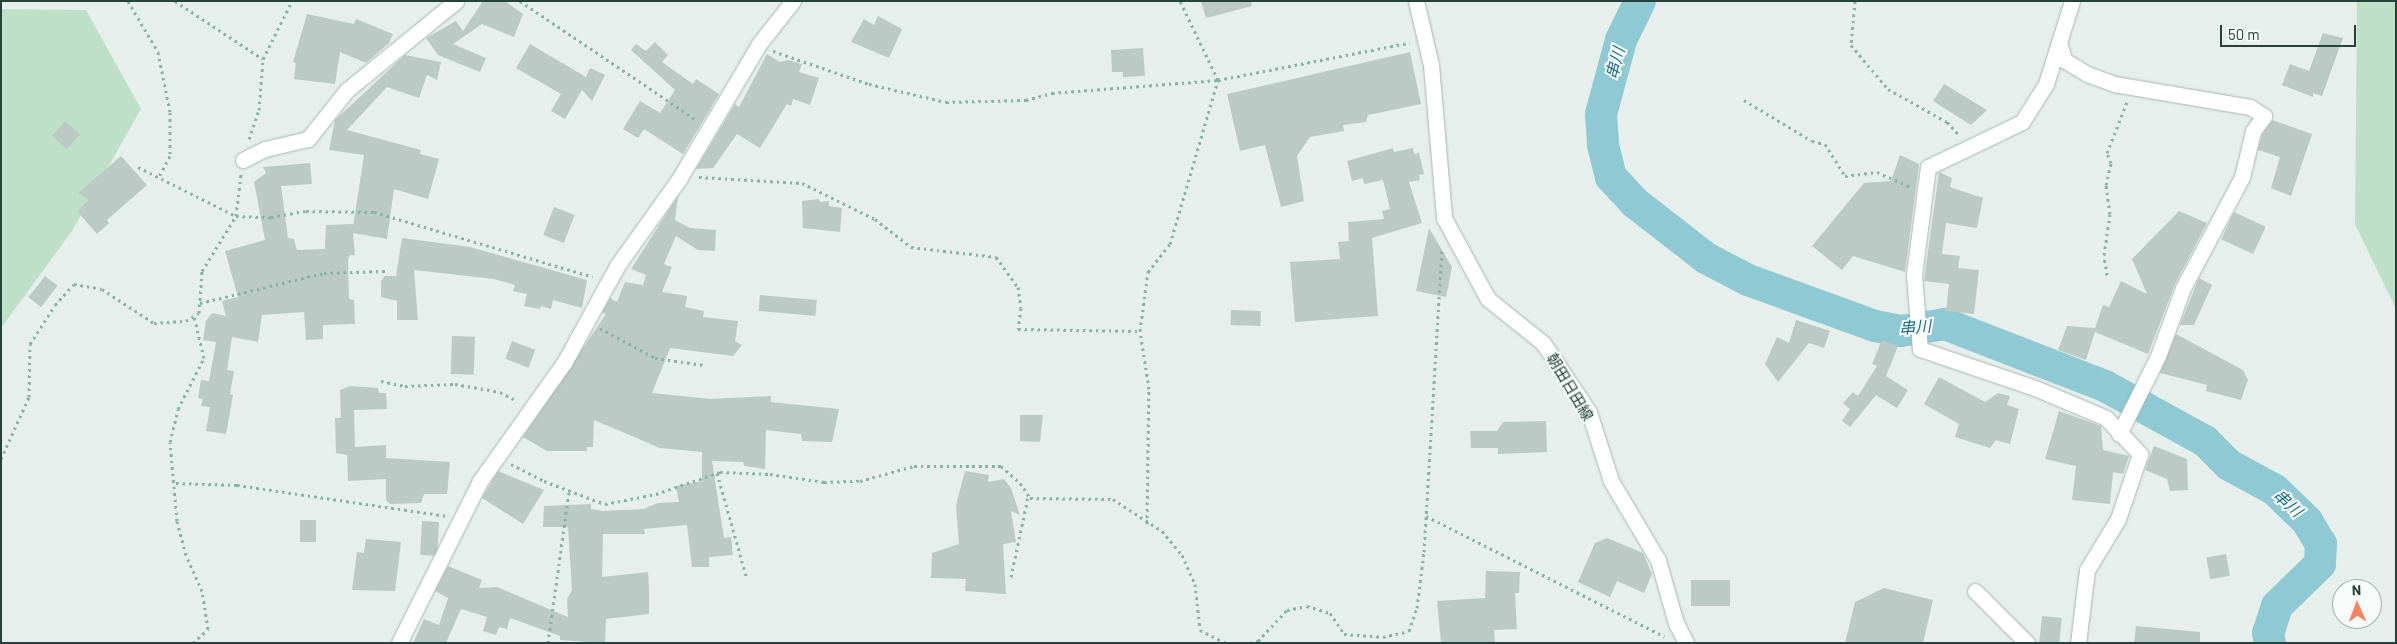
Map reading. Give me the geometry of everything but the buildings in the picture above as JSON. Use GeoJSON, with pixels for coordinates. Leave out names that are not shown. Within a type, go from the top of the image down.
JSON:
{"type":"FeatureCollection","features":[{"type":"Feature","properties":{"kind":"street"},"geometry":{"type":"LineString","coordinates":[[243,160],[265,149],[308,139],[348,90],[456,1]]}},
{"type":"Feature","properties":{"kind":"street"},"geometry":{"type":"LineString","coordinates":[[399,643],[480,481],[564,363],[608,280],[679,179],[759,44],[793,1]]}},
{"type":"Feature","properties":{"kind":"street","name":"朝田日田線"},"geometry":{"type":"LineString","coordinates":[[1416,1],[1431,65],[1444,218],[1488,298],[1542,343],[1589,412],[1610,482],[1658,560],[1676,623],[1686,643]]}},
{"type":"Feature","properties":{"kind":"street"},"geometry":{"type":"LineString","coordinates":[[2072,1],[2046,84],[2022,122],[1928,167],[1914,274],[1920,349],[2035,388],[2106,418],[2118,434],[2140,454],[2118,519],[2087,570],[2078,643]]}},
{"type":"Feature","properties":{"kind":"street"},"geometry":{"type":"LineString","coordinates":[[2059,42],[2064,60],[2087,74],[2132,87],[2250,107],[2264,116],[2253,131],[2242,177],[2183,288],[2158,356],[2118,434]]}},
{"type":"Feature","properties":{"kind":"street"},"geometry":{"type":"LineString","coordinates":[[1975,591],[2028,643]]}},
{"type":"Feature","properties":{"kind":"path"},"geometry":{"type":"LineString","coordinates":[[128,1],[158,52],[170,112],[170,156],[159,177]]}},
{"type":"Feature","properties":{"kind":"path"},"geometry":{"type":"LineString","coordinates":[[175,1],[263,59]]}},
{"type":"Feature","properties":{"kind":"path"},"geometry":{"type":"LineString","coordinates":[[1,459],[29,397],[30,344],[54,306],[74,284],[102,289],[154,323],[186,321],[199,312],[202,271],[236,216],[243,160],[259,110],[263,59],[292,1]]}},
{"type":"Feature","properties":{"kind":"path"},"geometry":{"type":"LineString","coordinates":[[520,1],[709,127]]}},
{"type":"Feature","properties":{"kind":"path"},"geometry":{"type":"LineString","coordinates":[[527,6],[528,1]]}},
{"type":"Feature","properties":{"kind":"path"},"geometry":{"type":"LineString","coordinates":[[1148,524],[1149,389],[1140,331],[1148,272],[1170,244],[1218,80],[1180,1]]}},
{"type":"Feature","properties":{"kind":"path"},"geometry":{"type":"LineString","coordinates":[[1855,1],[1851,45],[1888,89],[1947,122],[1970,146]]}},
{"type":"Feature","properties":{"kind":"path"},"geometry":{"type":"LineString","coordinates":[[759,44],[869,84],[946,102],[1026,100],[1052,93],[1218,80],[1426,39]]}},
{"type":"Feature","properties":{"kind":"path"},"geometry":{"type":"LineString","coordinates":[[2107,275],[2104,255],[2110,214],[2106,185],[2111,163],[2107,153],[2132,87]]}},
{"type":"Feature","properties":{"kind":"path"},"geometry":{"type":"LineString","coordinates":[[1744,100],[1812,141],[1825,144],[1845,176],[1878,172],[1924,193]]}},
{"type":"Feature","properties":{"kind":"path"},"geometry":{"type":"LineString","coordinates":[[138,167],[236,216],[271,217],[306,211],[374,212],[443,230],[568,272],[608,280]]}},
{"type":"Feature","properties":{"kind":"path"},"geometry":{"type":"LineString","coordinates":[[679,179],[802,183],[875,219],[911,247],[996,257],[1018,287],[1022,308],[1018,329],[1140,331]]}},
{"type":"Feature","properties":{"kind":"path"},"geometry":{"type":"LineString","coordinates":[[1250,643],[1258,641],[1287,610],[1307,606],[1330,613],[1344,634],[1383,637],[1409,631],[1418,608],[1426,516],[1444,218]]}},
{"type":"Feature","properties":{"kind":"path"},"geometry":{"type":"LineString","coordinates":[[200,302],[324,273],[385,271]]}},
{"type":"Feature","properties":{"kind":"path"},"geometry":{"type":"LineString","coordinates":[[193,643],[208,629],[202,591],[186,555],[177,521],[176,483],[170,442],[178,410],[204,358],[194,316]]}},
{"type":"Feature","properties":{"kind":"path"},"geometry":{"type":"LineString","coordinates":[[586,321],[655,358],[703,365]]}},
{"type":"Feature","properties":{"kind":"path"},"geometry":{"type":"LineString","coordinates":[[381,382],[405,386],[455,384],[500,392],[531,408]]}},
{"type":"Feature","properties":{"kind":"path"},"geometry":{"type":"LineString","coordinates":[[498,455],[569,491],[605,504],[656,494],[717,473],[770,474],[824,482],[860,481],[914,466],[1001,466],[1028,496],[1113,499],[1148,524],[1162,531],[1182,555],[1195,584],[1200,630],[1226,643]]}},
{"type":"Feature","properties":{"kind":"path"},"geometry":{"type":"LineString","coordinates":[[717,473],[747,579]]}},
{"type":"Feature","properties":{"kind":"path"},"geometry":{"type":"LineString","coordinates":[[176,483],[237,485],[463,518]]}},
{"type":"Feature","properties":{"kind":"path"},"geometry":{"type":"LineString","coordinates":[[548,643],[569,491]]}},
{"type":"Feature","properties":{"kind":"path"},"geometry":{"type":"LineString","coordinates":[[1011,577],[1028,496]]}},
{"type":"Feature","properties":{"kind":"path"},"geometry":{"type":"LineString","coordinates":[[1426,516],[1670,638]]}},
{"type":"Feature","properties":{"kind":"green space"},"geometry":{"type":"Polygon","coordinates":[[[2357,1],[2396,1],[2396,309],[2355,224],[2357,1]]]}},
{"type":"Feature","properties":{"kind":"green space"},"geometry":{"type":"Polygon","coordinates":[[[1,9],[86,10],[141,109],[72,231],[1,328],[1,9]]]}},
{"type":"Feature","properties":{"kind":"waterway","name":"串川"},"geometry":{"type":"LineString","coordinates":[[1640,1],[1621,40],[1601,114],[1603,145],[1611,177],[1634,202],[1706,258],[1748,280],[1875,326],[1901,331],[1945,324],[2105,386],[2205,441],[2229,465],[2275,490],[2307,521],[2321,544],[2320,564],[2277,606],[2268,633],[2270,643]]}}]}
